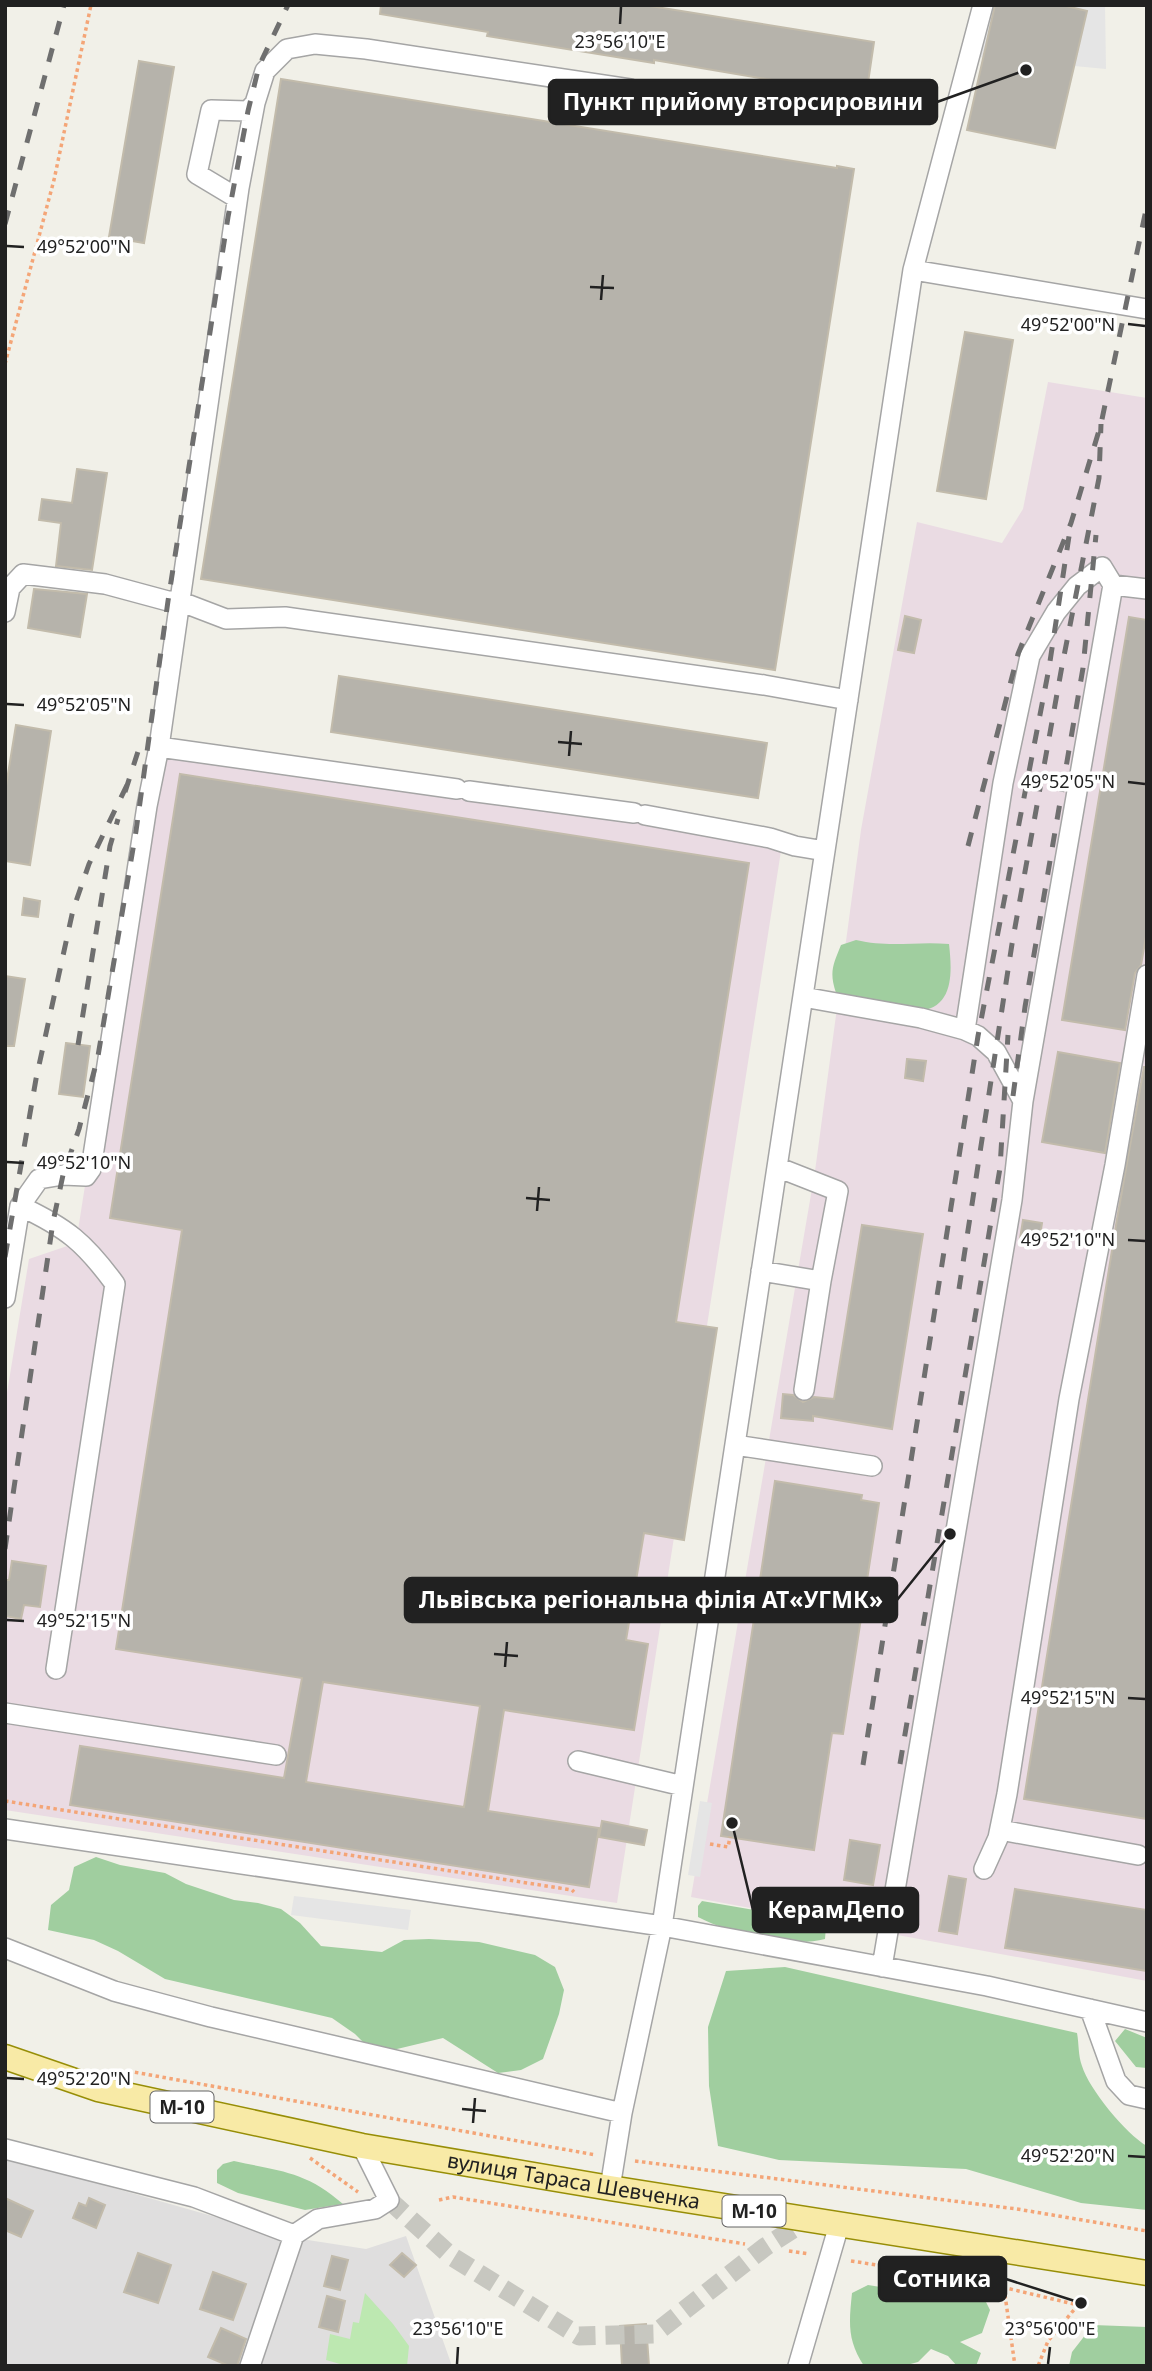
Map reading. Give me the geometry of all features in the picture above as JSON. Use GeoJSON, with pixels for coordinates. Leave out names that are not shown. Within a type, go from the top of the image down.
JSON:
{"type":"FeatureCollection","features":[{"type":"Feature","properties":{"kind":"main road","name":"вулиця Тараса Шевченка"},"geometry":{"type":"LineString","coordinates":[[5,2057],[98,2089],[362,2146],[1147,2273]]}},
{"type":"Feature","properties":{"kind":"street"},"geometry":{"type":"LineString","coordinates":[[610,2188],[622,2113],[662,1926],[914,270],[977,8]]}},
{"type":"Feature","properties":{"kind":"street"},"geometry":{"type":"LineString","coordinates":[[5,1298],[20,1206],[39,1179],[63,1175],[86,1176],[91,1169],[146,806],[159,747],[237,198],[255,103],[265,71],[288,50],[315,44],[366,49],[630,89]]}},
{"type":"Feature","properties":{"kind":"street"},"geometry":{"type":"LineString","coordinates":[[237,198],[197,174],[211,110],[248,111],[255,103]]}},
{"type":"Feature","properties":{"kind":"street"},"geometry":{"type":"LineString","coordinates":[[914,270],[1147,309]]}},
{"type":"Feature","properties":{"kind":"street"},"geometry":{"type":"LineString","coordinates":[[882,1967],[1012,1200],[1023,1101],[1113,585],[1102,567],[1077,586],[1056,612],[1030,656],[1003,783],[965,1030]]}},
{"type":"Feature","properties":{"kind":"street"},"geometry":{"type":"LineString","coordinates":[[5,612],[10,588],[23,574],[105,584],[179,601],[226,620],[285,617],[764,685],[848,700]]}},
{"type":"Feature","properties":{"kind":"street"},"geometry":{"type":"LineString","coordinates":[[1113,585],[1147,589]]}},
{"type":"Feature","properties":{"kind":"street"},"geometry":{"type":"LineString","coordinates":[[159,747],[640,814],[825,851]]}},
{"type":"Feature","properties":{"kind":"street"},"geometry":{"type":"LineString","coordinates":[[985,1869],[1000,1830],[1069,1399],[1115,1165],[1147,975]]}},
{"type":"Feature","properties":{"kind":"street"},"geometry":{"type":"LineString","coordinates":[[803,998],[921,1018],[978,1036],[996,1052],[1023,1101]]}},
{"type":"Feature","properties":{"kind":"street"},"geometry":{"type":"LineString","coordinates":[[777,1167],[838,1191],[804,1390]]}},
{"type":"Feature","properties":{"kind":"street"},"geometry":{"type":"LineString","coordinates":[[20,1206],[57,1224],[93,1253],[116,1284],[56,1669]]}},
{"type":"Feature","properties":{"kind":"street"},"geometry":{"type":"LineString","coordinates":[[761,1271],[821,1281]]}},
{"type":"Feature","properties":{"kind":"street"},"geometry":{"type":"LineString","coordinates":[[735,1445],[872,1466]]}},
{"type":"Feature","properties":{"kind":"street"},"geometry":{"type":"LineString","coordinates":[[5,1713],[276,1755]]}},
{"type":"Feature","properties":{"kind":"street"},"geometry":{"type":"LineString","coordinates":[[578,1761],[683,1786]]}},
{"type":"Feature","properties":{"kind":"street"},"geometry":{"type":"LineString","coordinates":[[5,1829],[662,1926],[987,1986],[1147,2022]]}},
{"type":"Feature","properties":{"kind":"street"},"geometry":{"type":"LineString","coordinates":[[1000,1830],[1138,1855]]}},
{"type":"Feature","properties":{"kind":"street"},"geometry":{"type":"LineString","coordinates":[[5,1948],[138,1998],[622,2113]]}},
{"type":"Feature","properties":{"kind":"street"},"geometry":{"type":"LineString","coordinates":[[1090,2009],[1116,2081],[1129,2095],[1147,2099]]}},
{"type":"Feature","properties":{"kind":"street"},"geometry":{"type":"LineString","coordinates":[[250,2366],[294,2235],[318,2219],[375,2209],[388,2200],[362,2146]]}},
{"type":"Feature","properties":{"kind":"street"},"geometry":{"type":"LineString","coordinates":[[5,2149],[194,2197],[294,2235]]}},
{"type":"Feature","properties":{"kind":"street"},"geometry":{"type":"LineString","coordinates":[[798,2366],[839,2225]]}},
{"type":"Feature","properties":{"kind":"path"},"geometry":{"type":"LineString","coordinates":[[5,364],[54,180],[91,5]]}},
{"type":"Feature","properties":{"kind":"path"},"geometry":{"type":"LineString","coordinates":[[5,1801],[572,1890],[578,1897]]}},
{"type":"Feature","properties":{"kind":"path"},"geometry":{"type":"LineString","coordinates":[[710,1844],[728,1847],[730,1837]]}},
{"type":"Feature","properties":{"kind":"path"},"geometry":{"type":"LineString","coordinates":[[124,2070],[614,2158],[1017,2208],[1147,2231]]}},
{"type":"Feature","properties":{"kind":"path"},"geometry":{"type":"LineString","coordinates":[[439,2200],[453,2197],[745,2244]]}},
{"type":"Feature","properties":{"kind":"path"},"geometry":{"type":"LineString","coordinates":[[789,2251],[809,2254]]}},
{"type":"Feature","properties":{"kind":"path"},"geometry":{"type":"LineString","coordinates":[[850,2260],[968,2279],[1078,2305],[1048,2341],[1038,2366]]}},
{"type":"Feature","properties":{"kind":"path"},"geometry":{"type":"LineString","coordinates":[[1004,2288],[1015,2366]]}},
{"type":"Feature","properties":{"kind":"shaded area"},"geometry":{"type":"Polygon","coordinates":[[[992,5],[1105,5],[1106,69],[979,57],[992,5]]]}},
{"type":"Feature","properties":{"kind":"shaded area"},"geometry":{"type":"Polygon","coordinates":[[[1048,382],[1147,398],[1147,1981],[691,1897],[815,1171],[861,830],[917,522],[1002,543],[1023,509],[1048,382]]]}},
{"type":"Feature","properties":{"kind":"shaded area"},"geometry":{"type":"Polygon","coordinates":[[[155,740],[783,838],[617,1903],[5,1810],[5,1405],[29,1259],[76,1243],[155,740]]]}},
{"type":"Feature","properties":{"kind":"shaded area"},"geometry":{"type":"Polygon","coordinates":[[[700,1801],[712,1803],[700,1877],[688,1875],[700,1801]]]}},
{"type":"Feature","properties":{"kind":"shaded area"},"geometry":{"type":"Polygon","coordinates":[[[294,1896],[411,1910],[408,1930],[291,1915],[294,1896]]]}},
{"type":"Feature","properties":{"kind":"shaded area"},"geometry":{"type":"Polygon","coordinates":[[[5,2157],[282,2236],[366,2249],[406,2236],[452,2366],[5,2366],[5,2157]]]}},
{"type":"Feature","properties":{"kind":"green space"},"geometry":{"type":"Polygon","coordinates":[[[856,940],[880,944],[949,944],[950,977],[944,996],[938,1004],[929,1009],[916,1011],[836,993],[832,974],[836,958],[841,945],[856,940]]]}},
{"type":"Feature","properties":{"kind":"green space"},"geometry":{"type":"Polygon","coordinates":[[[96,1857],[120,1865],[165,1873],[186,1884],[234,1900],[281,1909],[300,1923],[321,1946],[382,1952],[404,1940],[429,1939],[479,1942],[535,1955],[555,1967],[564,1990],[559,2014],[543,2059],[521,2070],[498,2073],[443,2038],[397,2049],[372,2051],[355,2034],[332,2018],[165,1979],[94,1940],[48,1930],[51,1905],[69,1890],[74,1867],[96,1857]]]}},
{"type":"Feature","properties":{"kind":"green space"},"geometry":{"type":"Polygon","coordinates":[[[702,1901],[760,1911],[784,1911],[826,1926],[825,1939],[795,1942],[760,1938],[726,1929],[698,1917],[698,1906],[702,1901]]]}},
{"type":"Feature","properties":{"kind":"green space"},"geometry":{"type":"Polygon","coordinates":[[[785,1967],[1077,2033],[1081,2062],[1092,2087],[1119,2121],[1147,2146],[1147,2210],[1081,2203],[966,2169],[779,2160],[718,2146],[709,2086],[708,2027],[726,1971],[785,1967]]]}},
{"type":"Feature","properties":{"kind":"green space"},"geometry":{"type":"Polygon","coordinates":[[[1125,2029],[1147,2038],[1147,2068],[1136,2067],[1115,2041],[1125,2029]]]}},
{"type":"Feature","properties":{"kind":"green space"},"geometry":{"type":"Polygon","coordinates":[[[234,2161],[292,2174],[317,2185],[343,2204],[305,2210],[238,2193],[217,2183],[217,2170],[223,2164],[234,2161]]]}},
{"type":"Feature","properties":{"kind":"green space"},"geometry":{"type":"Polygon","coordinates":[[[868,2285],[986,2302],[990,2310],[982,2333],[960,2342],[981,2353],[976,2366],[957,2366],[948,2356],[931,2349],[918,2362],[903,2366],[864,2366],[852,2339],[850,2313],[852,2293],[868,2285]]]}},
{"type":"Feature","properties":{"kind":"green space"},"geometry":{"type":"Polygon","coordinates":[[[365,2293],[409,2346],[407,2366],[347,2366],[326,2360],[330,2334],[350,2339],[353,2322],[359,2323],[365,2293]]]}},
{"type":"Feature","properties":{"kind":"green space"},"geometry":{"type":"Polygon","coordinates":[[[1093,2325],[1147,2327],[1147,2366],[1069,2366],[1072,2352],[1093,2325]]]}},
{"type":"Feature","properties":{"kind":"building"},"geometry":{"type":"Polygon","coordinates":[[[381,5],[644,5],[874,42],[866,96],[654,60],[654,63],[487,36],[488,32],[380,14],[381,5]]]}},
{"type":"Feature","properties":{"kind":"building"},"geometry":{"type":"Polygon","coordinates":[[[995,5],[1062,5],[1087,11],[1055,148],[967,130],[995,5]]]}},
{"type":"Feature","properties":{"kind":"building"},"geometry":{"type":"Polygon","coordinates":[[[139,61],[174,67],[144,243],[109,237],[139,61]]]}},
{"type":"Feature","properties":{"kind":"building"},"geometry":{"type":"Polygon","coordinates":[[[281,79],[854,169],[775,670],[201,579],[281,79]]]}},
{"type":"Feature","properties":{"kind":"building"},"geometry":{"type":"Polygon","coordinates":[[[965,332],[1013,340],[986,499],[937,491],[965,332]]]}},
{"type":"Feature","properties":{"kind":"building"},"geometry":{"type":"Polygon","coordinates":[[[77,469],[107,473],[92,570],[56,566],[61,523],[39,520],[42,499],[72,503],[77,469]]]}},
{"type":"Feature","properties":{"kind":"building"},"geometry":{"type":"Polygon","coordinates":[[[34,589],[87,594],[80,637],[28,628],[34,589]]]}},
{"type":"Feature","properties":{"kind":"building"},"geometry":{"type":"Polygon","coordinates":[[[905,616],[921,620],[914,653],[898,650],[905,616]]]}},
{"type":"Feature","properties":{"kind":"building"},"geometry":{"type":"Polygon","coordinates":[[[1129,617],[1147,620],[1147,931],[1141,965],[1135,973],[1125,1030],[1062,1020],[1129,617]]]}},
{"type":"Feature","properties":{"kind":"building"},"geometry":{"type":"Polygon","coordinates":[[[339,676],[767,743],[758,798],[331,732],[339,676]]]}},
{"type":"Feature","properties":{"kind":"building"},"geometry":{"type":"Polygon","coordinates":[[[16,725],[51,731],[30,865],[5,861],[5,792],[16,725]]]}},
{"type":"Feature","properties":{"kind":"building"},"geometry":{"type":"Polygon","coordinates":[[[180,774],[749,863],[676,1322],[717,1328],[684,1540],[644,1533],[626,1640],[648,1644],[634,1730],[504,1710],[488,1811],[599,1828],[589,1887],[70,1805],[80,1746],[284,1778],[302,1678],[116,1649],[182,1230],[110,1218],[180,774]],[[323,1682],[306,1782],[464,1807],[480,1706],[323,1682]]]}},
{"type":"Feature","properties":{"kind":"building"},"geometry":{"type":"Polygon","coordinates":[[[24,898],[40,901],[38,917],[22,915],[24,898]]]}},
{"type":"Feature","properties":{"kind":"building"},"geometry":{"type":"Polygon","coordinates":[[[5,976],[25,979],[14,1046],[5,1046],[5,976]]]}},
{"type":"Feature","properties":{"kind":"building"},"geometry":{"type":"Polygon","coordinates":[[[66,1043],[90,1046],[83,1097],[59,1094],[66,1043]]]}},
{"type":"Feature","properties":{"kind":"building"},"geometry":{"type":"Polygon","coordinates":[[[1058,1052],[1120,1063],[1105,1153],[1042,1142],[1058,1052]]]}},
{"type":"Feature","properties":{"kind":"building"},"geometry":{"type":"Polygon","coordinates":[[[907,1059],[926,1061],[923,1081],[905,1078],[907,1059]]]}},
{"type":"Feature","properties":{"kind":"building"},"geometry":{"type":"Polygon","coordinates":[[[1144,1067],[1147,1067],[1147,1819],[1024,1799],[1144,1067]]]}},
{"type":"Feature","properties":{"kind":"building"},"geometry":{"type":"Polygon","coordinates":[[[1023,1220],[1042,1223],[1039,1242],[1020,1239],[1023,1220]]]}},
{"type":"Feature","properties":{"kind":"building"},"geometry":{"type":"Polygon","coordinates":[[[862,1225],[923,1234],[892,1429],[813,1416],[813,1421],[781,1418],[783,1394],[793,1395],[803,1402],[814,1397],[834,1399],[862,1225]]]}},
{"type":"Feature","properties":{"kind":"building"},"geometry":{"type":"Polygon","coordinates":[[[775,1481],[862,1495],[861,1500],[879,1503],[843,1734],[832,1733],[814,1850],[721,1836],[775,1481]]]}},
{"type":"Feature","properties":{"kind":"building"},"geometry":{"type":"Polygon","coordinates":[[[12,1561],[46,1566],[40,1607],[24,1605],[21,1619],[5,1616],[5,1580],[9,1580],[12,1561]]]}},
{"type":"Feature","properties":{"kind":"building"},"geometry":{"type":"Polygon","coordinates":[[[602,1821],[647,1830],[644,1845],[599,1837],[602,1821]]]}},
{"type":"Feature","properties":{"kind":"building"},"geometry":{"type":"Polygon","coordinates":[[[850,1840],[880,1845],[873,1885],[844,1880],[850,1840]]]}},
{"type":"Feature","properties":{"kind":"building"},"geometry":{"type":"Polygon","coordinates":[[[949,1876],[966,1879],[957,1934],[939,1931],[949,1876]]]}},
{"type":"Feature","properties":{"kind":"building"},"geometry":{"type":"Polygon","coordinates":[[[1015,1889],[1147,1910],[1147,1971],[1005,1948],[1015,1889]]]}},
{"type":"Feature","properties":{"kind":"building"},"geometry":{"type":"Polygon","coordinates":[[[5,2198],[33,2211],[21,2237],[5,2230],[5,2198]]]}},
{"type":"Feature","properties":{"kind":"building"},"geometry":{"type":"Polygon","coordinates":[[[89,2198],[105,2205],[96,2228],[73,2218],[79,2203],[86,2206],[89,2198]]]}},
{"type":"Feature","properties":{"kind":"building"},"geometry":{"type":"Polygon","coordinates":[[[138,2253],[171,2265],[158,2303],[124,2292],[138,2253]]]}},
{"type":"Feature","properties":{"kind":"building"},"geometry":{"type":"Polygon","coordinates":[[[402,2253],[416,2265],[404,2277],[390,2265],[402,2253]]]}},
{"type":"Feature","properties":{"kind":"building"},"geometry":{"type":"Polygon","coordinates":[[[332,2256],[348,2260],[340,2290],[324,2286],[332,2256]]]}},
{"type":"Feature","properties":{"kind":"building"},"geometry":{"type":"Polygon","coordinates":[[[213,2272],[246,2284],[233,2320],[200,2309],[213,2272]]]}},
{"type":"Feature","properties":{"kind":"building"},"geometry":{"type":"Polygon","coordinates":[[[327,2296],[345,2301],[338,2332],[319,2327],[327,2296]]]}},
{"type":"Feature","properties":{"kind":"building"},"geometry":{"type":"Polygon","coordinates":[[[646,2324],[649,2366],[622,2366],[620,2326],[646,2324]]]}},
{"type":"Feature","properties":{"kind":"building"},"geometry":{"type":"Polygon","coordinates":[[[221,2328],[246,2339],[237,2366],[229,2366],[208,2357],[221,2328]]]}},
{"type":"Feature","properties":{"kind":"tunnel"},"geometry":{"type":"LineString","coordinates":[[389,2200],[451,2256],[579,2336],[654,2334],[765,2247],[807,2220]]}},
{"type":"Feature","properties":{"kind":"railway"},"geometry":{"type":"LineString","coordinates":[[5,224],[64,5]]}},
{"type":"Feature","properties":{"kind":"railway"},"geometry":{"type":"LineString","coordinates":[[5,1549],[53,1222],[63,1175],[79,1129],[98,1056],[136,831],[168,601],[228,217],[259,66],[288,5]]}},
{"type":"Feature","properties":{"kind":"railway"},"geometry":{"type":"LineString","coordinates":[[968,846],[1018,654],[1071,523],[1101,424],[1147,205]]}},
{"type":"Feature","properties":{"kind":"railway"},"geometry":{"type":"LineString","coordinates":[[959,1289],[1012,944],[1099,478],[1101,424]]}},
{"type":"Feature","properties":{"kind":"railway"},"geometry":{"type":"LineString","coordinates":[[863,1765],[978,1036],[1049,668],[1071,523]]}},
{"type":"Feature","properties":{"kind":"railway"},"geometry":{"type":"LineString","coordinates":[[1013,1096],[1025,1007],[1083,668],[1096,535]]}},
{"type":"Feature","properties":{"kind":"railway"},"geometry":{"type":"LineString","coordinates":[[125,792],[142,739]]}},
{"type":"Feature","properties":{"kind":"railway"},"geometry":{"type":"LineString","coordinates":[[5,1257],[36,1079],[73,910],[89,864],[128,783]]}},
{"type":"Feature","properties":{"kind":"railway"},"geometry":{"type":"LineString","coordinates":[[78,1045],[110,846],[118,819]]}},
{"type":"Feature","properties":{"kind":"railway"},"geometry":{"type":"LineString","coordinates":[[900,1764],[1000,1168],[1008,1035]]}},
{"type":"Feature","properties":{"kind":"place","name":"Пункт прийому вторсировини"},"geometry":{"type":"Point","coordinates":[1026,70]}},
{"type":"Feature","properties":{"kind":"place","name":"Львівська регіональна філія АТ«УГМК»"},"geometry":{"type":"Point","coordinates":[950,1534]}},
{"type":"Feature","properties":{"kind":"place","name":"КерамДепо"},"geometry":{"type":"Point","coordinates":[732,1823]}},
{"type":"Feature","properties":{"kind":"place","name":"Сотника"},"geometry":{"type":"Point","coordinates":[1081,2303]}}]}
